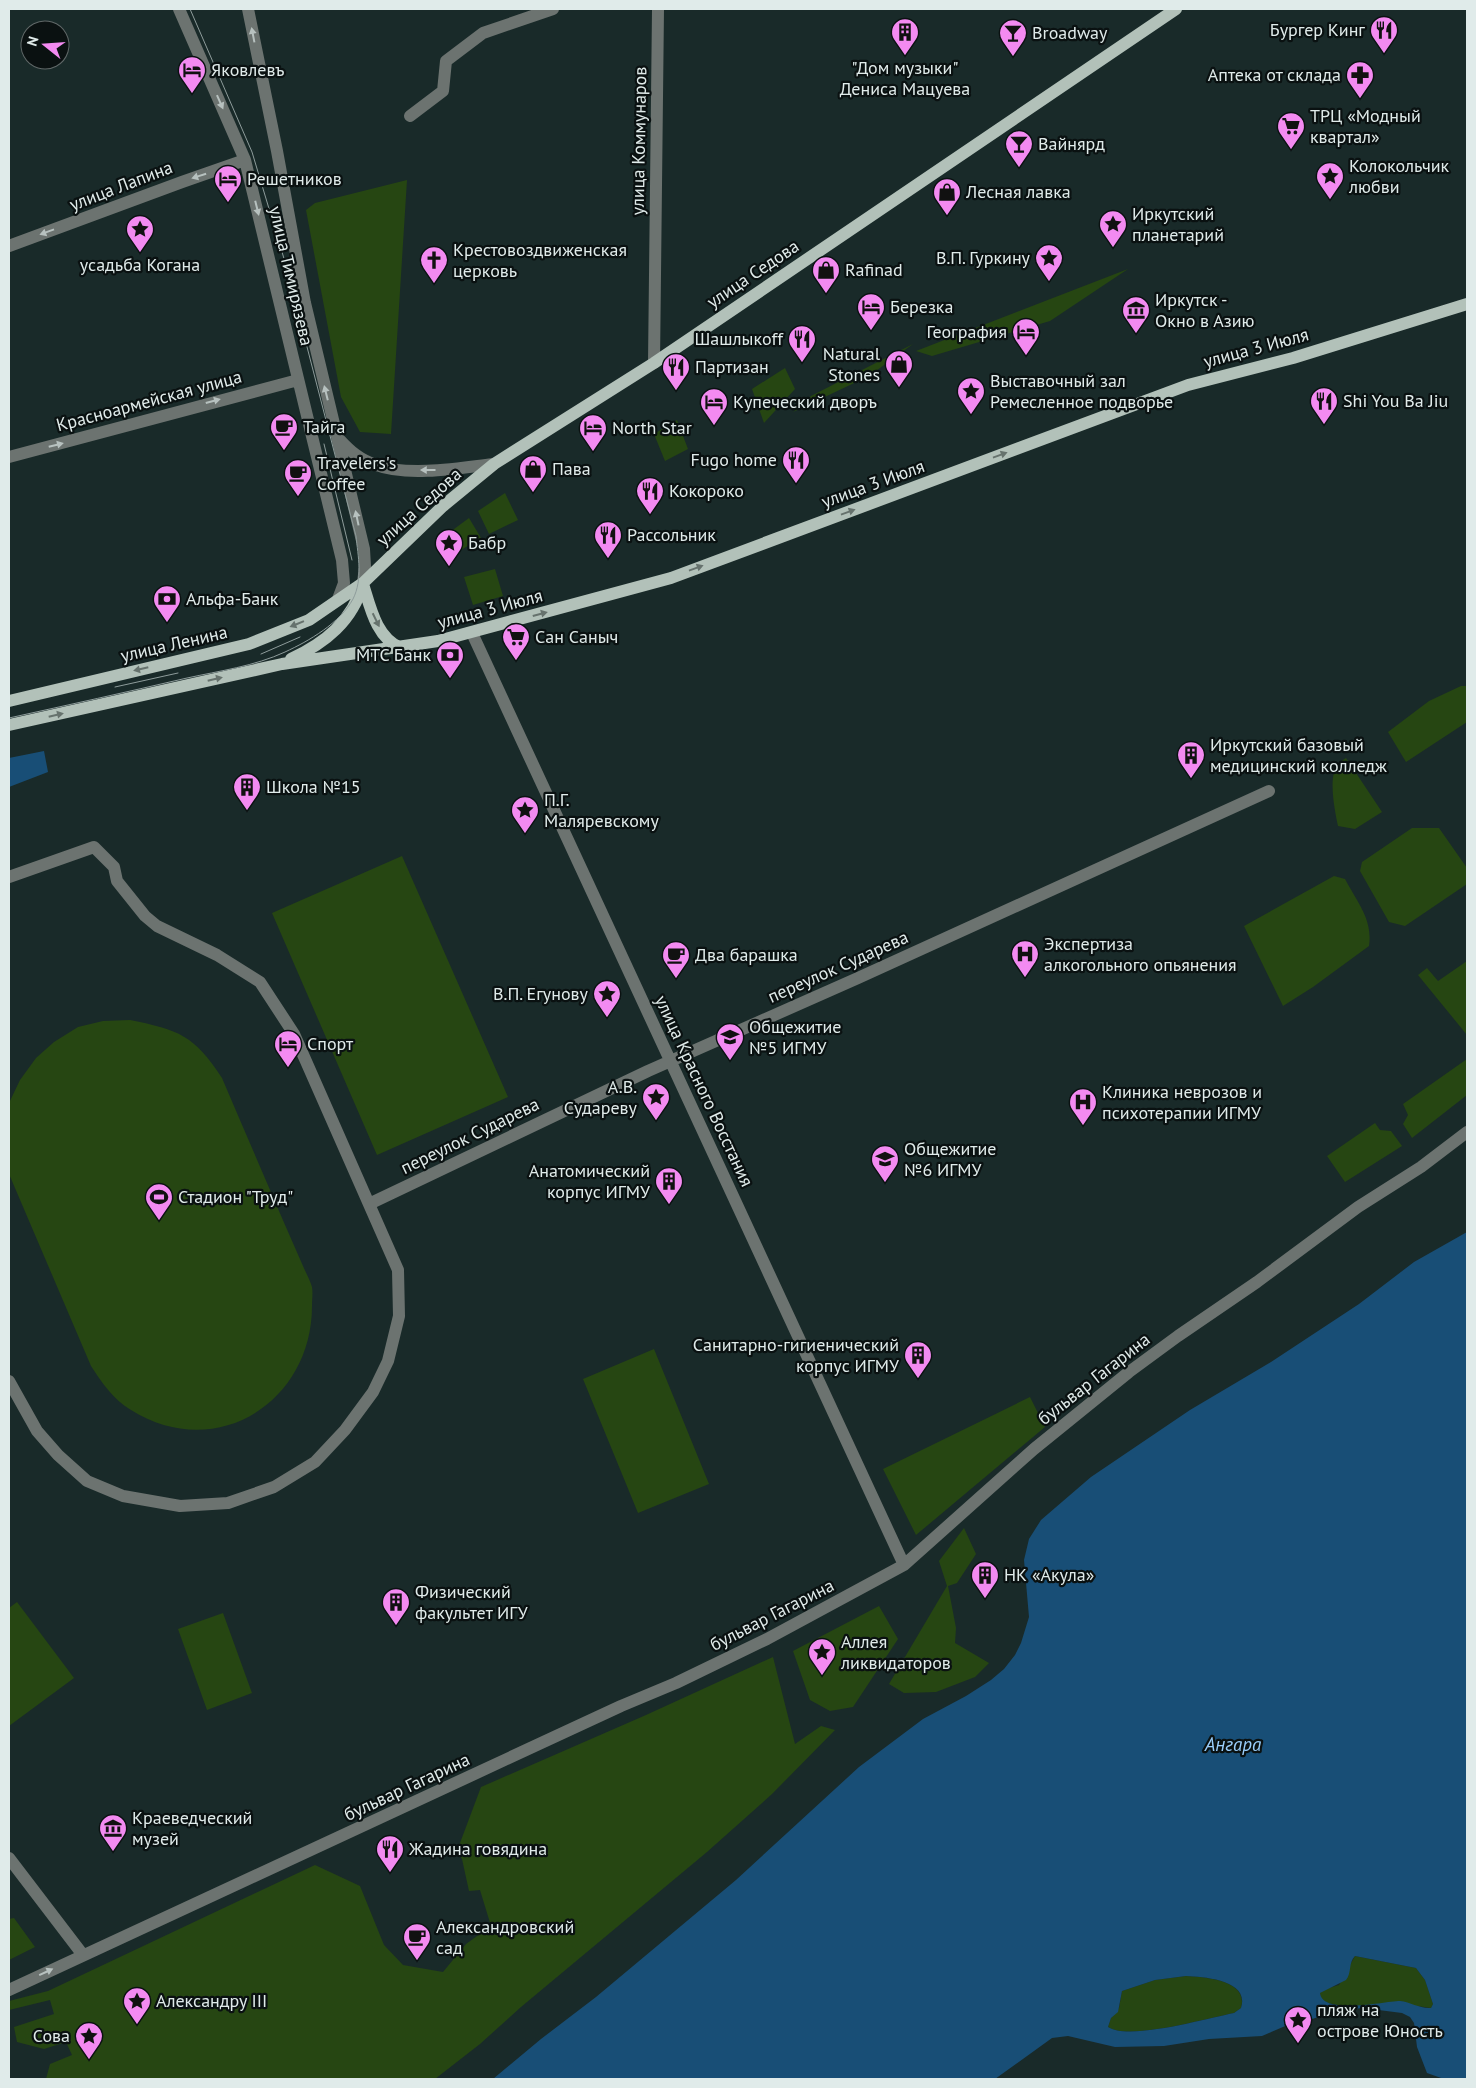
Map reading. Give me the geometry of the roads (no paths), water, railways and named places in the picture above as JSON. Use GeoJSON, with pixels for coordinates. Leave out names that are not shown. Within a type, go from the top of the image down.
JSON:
{"type":"FeatureCollection","features":[{"type":"Feature","properties":{"kind":"main road","name":"улица Седова"},"geometry":{"type":"LineString","coordinates":[[363,583],[443,506],[494,464],[654,363],[1176,9]]}},
{"type":"Feature","properties":{"kind":"main road","name":"улица 3 Июля"},"geometry":{"type":"LineString","coordinates":[[282,664],[438,642],[670,578],[1188,385],[1293,358],[1467,304]]}},
{"type":"Feature","properties":{"kind":"main road","name":"улица Ленина"},"geometry":{"type":"LineString","coordinates":[[9,701],[249,644],[309,620],[363,583]]}},
{"type":"Feature","properties":{"kind":"main road"},"geometry":{"type":"LineString","coordinates":[[363,583],[373,614],[384,635],[389,642],[401,648]]}},
{"type":"Feature","properties":{"kind":"main road"},"geometry":{"type":"LineString","coordinates":[[9,725],[282,664],[322,643],[338,628],[357,603],[363,583]]}},
{"type":"Feature","properties":{"kind":"street","name":"улица Тимирязева"},"geometry":{"type":"LineString","coordinates":[[179,9],[245,160],[342,560],[344,583],[338,599]]}},
{"type":"Feature","properties":{"kind":"street","name":"улица Тимирязева"},"geometry":{"type":"LineString","coordinates":[[248,9],[277,151],[304,303],[364,549],[363,583]]}},
{"type":"Feature","properties":{"kind":"street"},"geometry":{"type":"LineString","coordinates":[[410,116],[442,91],[446,61],[483,33],[553,9]]}},
{"type":"Feature","properties":{"kind":"street","name":"улица Коммунаров"},"geometry":{"type":"LineString","coordinates":[[654,363],[658,9]]}},
{"type":"Feature","properties":{"kind":"street","name":"улица Лапина"},"geometry":{"type":"LineString","coordinates":[[9,246],[245,160]]}},
{"type":"Feature","properties":{"kind":"street","name":"Красноармейская улица"},"geometry":{"type":"LineString","coordinates":[[9,457],[298,380]]}},
{"type":"Feature","properties":{"kind":"street"},"geometry":{"type":"LineString","coordinates":[[337,437],[351,452],[362,459],[388,469],[439,470],[494,464]]}},
{"type":"Feature","properties":{"kind":"street"},"geometry":{"type":"LineString","coordinates":[[342,560],[363,583]]}},
{"type":"Feature","properties":{"kind":"street","name":"улица Красного Восстания"},"geometry":{"type":"LineString","coordinates":[[472,632],[904,1565]]}},
{"type":"Feature","properties":{"kind":"street","name":"переулок Сударева"},"geometry":{"type":"LineString","coordinates":[[369,1204],[671,1061],[894,962],[1269,790]]}},
{"type":"Feature","properties":{"kind":"street"},"geometry":{"type":"LineString","coordinates":[[9,877],[94,847],[114,866],[117,881],[144,916],[157,926],[217,955],[260,982],[294,1034],[398,1270],[399,1316],[388,1361],[373,1392],[345,1430],[315,1462],[274,1487],[228,1504],[180,1506],[124,1496],[86,1481],[58,1455],[37,1431],[9,1381]]}},
{"type":"Feature","properties":{"kind":"street","name":"бульвар Гагарина"},"geometry":{"type":"LineString","coordinates":[[9,1990],[621,1706],[676,1684],[767,1639],[904,1565],[1034,1449],[1129,1372],[1264,1277],[1358,1207],[1421,1167],[1467,1132]]}},
{"type":"Feature","properties":{"kind":"street"},"geometry":{"type":"LineString","coordinates":[[9,1858],[83,1955]]}},
{"type":"Feature","properties":{"kind":"water"},"geometry":{"type":"Polygon","coordinates":[[[44,751],[48,772],[9,787],[9,758],[44,751]]]}},
{"type":"Feature","properties":{"kind":"water","name":"Ангара"},"geometry":{"type":"Polygon","coordinates":[[[1467,1232],[1467,2079],[1444,2079],[1427,2073],[1417,2047],[1414,2023],[1410,2017],[1402,2013],[1363,2008],[1340,2010],[1290,2024],[1262,2036],[1209,2039],[1164,2046],[1115,2047],[1068,2036],[1052,2038],[995,2079],[493,2079],[596,1997],[736,1880],[859,1767],[923,1719],[966,1696],[1004,1669],[1015,1655],[1021,1643],[1029,1617],[1024,1560],[1029,1539],[1041,1520],[1091,1477],[1190,1410],[1271,1362],[1359,1304],[1414,1262],[1467,1232]],[[1355,1956],[1351,1962],[1346,1980],[1320,1993],[1324,2000],[1343,2006],[1400,2001],[1431,2008],[1433,2004],[1425,1980],[1416,1968],[1355,1956]],[[1186,1976],[1155,1980],[1122,1991],[1118,2012],[1111,2018],[1108,2027],[1118,2031],[1150,2030],[1234,2013],[1241,2008],[1242,1999],[1239,1991],[1233,1986],[1214,1979],[1186,1976]]]}},
{"type":"Feature","properties":{"kind":"tram line"},"geometry":{"type":"LineString","coordinates":[[9,718],[237,668],[273,657],[304,642],[332,623],[347,608],[353,599],[358,584],[359,568],[356,536],[285,262],[252,152],[190,9]]}},
{"type":"Feature","properties":{"kind":"tram line"},"geometry":{"type":"LineString","coordinates":[[324,444],[352,560]]}},
{"type":"Feature","properties":{"kind":"tram line"},"geometry":{"type":"LineString","coordinates":[[261,654],[300,637]]}},
{"type":"Feature","properties":{"kind":"tram line"},"geometry":{"type":"LineString","coordinates":[[115,687],[178,673]]}},
{"type":"Feature","properties":{"kind":"place","name":"Бургер Кинг"},"geometry":{"type":"Point","coordinates":[1384,54]}},
{"type":"Feature","properties":{"kind":"place","name":"\"Дом музыки\" Дениса Мацуева"},"geometry":{"type":"Point","coordinates":[905,56]}},
{"type":"Feature","properties":{"kind":"place","name":"Broadway"},"geometry":{"type":"Point","coordinates":[1013,57]}},
{"type":"Feature","properties":{"kind":"place","name":"Яковлевъ"},"geometry":{"type":"Point","coordinates":[192,94]}},
{"type":"Feature","properties":{"kind":"place","name":"Аптека от склада"},"geometry":{"type":"Point","coordinates":[1360,99]}},
{"type":"Feature","properties":{"kind":"place","name":"ТРЦ «Модный квартал»"},"geometry":{"type":"Point","coordinates":[1291,150]}},
{"type":"Feature","properties":{"kind":"place","name":"Вайнярд"},"geometry":{"type":"Point","coordinates":[1019,168]}},
{"type":"Feature","properties":{"kind":"place","name":"Колокольчик любви"},"geometry":{"type":"Point","coordinates":[1330,200]}},
{"type":"Feature","properties":{"kind":"place","name":"Решетников"},"geometry":{"type":"Point","coordinates":[228,203]}},
{"type":"Feature","properties":{"kind":"place","name":"Лесная лавка"},"geometry":{"type":"Point","coordinates":[947,216]}},
{"type":"Feature","properties":{"kind":"place","name":"Иркутский планетарий"},"geometry":{"type":"Point","coordinates":[1113,248]}},
{"type":"Feature","properties":{"kind":"place","name":"усадьба Когана"},"geometry":{"type":"Point","coordinates":[140,253]}},
{"type":"Feature","properties":{"kind":"place","name":"В.П. Гуркину"},"geometry":{"type":"Point","coordinates":[1049,282]}},
{"type":"Feature","properties":{"kind":"place","name":"Крестовоздвиженская церковь"},"geometry":{"type":"Point","coordinates":[434,284]}},
{"type":"Feature","properties":{"kind":"place","name":"Rafinad"},"geometry":{"type":"Point","coordinates":[826,294]}},
{"type":"Feature","properties":{"kind":"place","name":"Березка"},"geometry":{"type":"Point","coordinates":[871,331]}},
{"type":"Feature","properties":{"kind":"place","name":"Иркутск - Окно в Азию"},"geometry":{"type":"Point","coordinates":[1136,334]}},
{"type":"Feature","properties":{"kind":"place","name":"География"},"geometry":{"type":"Point","coordinates":[1026,356]}},
{"type":"Feature","properties":{"kind":"place","name":"Шашлыкoff"},"geometry":{"type":"Point","coordinates":[802,363]}},
{"type":"Feature","properties":{"kind":"place","name":"Natural Stones"},"geometry":{"type":"Point","coordinates":[899,388]}},
{"type":"Feature","properties":{"kind":"place","name":"Партизан"},"geometry":{"type":"Point","coordinates":[676,391]}},
{"type":"Feature","properties":{"kind":"place","name":"Выставочный зал Ремесленное подворье"},"geometry":{"type":"Point","coordinates":[971,415]}},
{"type":"Feature","properties":{"kind":"place","name":"Shi You Ba Jiu"},"geometry":{"type":"Point","coordinates":[1324,425]}},
{"type":"Feature","properties":{"kind":"place","name":"Купеческий дворъ"},"geometry":{"type":"Point","coordinates":[714,426]}},
{"type":"Feature","properties":{"kind":"place","name":"Тайга"},"geometry":{"type":"Point","coordinates":[284,451]}},
{"type":"Feature","properties":{"kind":"place","name":"North Star"},"geometry":{"type":"Point","coordinates":[593,452]}},
{"type":"Feature","properties":{"kind":"place","name":"Fugo home"},"geometry":{"type":"Point","coordinates":[796,484]}},
{"type":"Feature","properties":{"kind":"place","name":"Пава"},"geometry":{"type":"Point","coordinates":[533,493]}},
{"type":"Feature","properties":{"kind":"place","name":"Travelers's Coffee"},"geometry":{"type":"Point","coordinates":[298,497]}},
{"type":"Feature","properties":{"kind":"place","name":"Кокороко"},"geometry":{"type":"Point","coordinates":[650,515]}},
{"type":"Feature","properties":{"kind":"place","name":"Рассольник"},"geometry":{"type":"Point","coordinates":[608,559]}},
{"type":"Feature","properties":{"kind":"place","name":"Бабр"},"geometry":{"type":"Point","coordinates":[449,567]}},
{"type":"Feature","properties":{"kind":"place","name":"Альфа-Банк"},"geometry":{"type":"Point","coordinates":[167,623]}},
{"type":"Feature","properties":{"kind":"place","name":"Сан Саныч"},"geometry":{"type":"Point","coordinates":[516,661]}},
{"type":"Feature","properties":{"kind":"place","name":"МТС Банк"},"geometry":{"type":"Point","coordinates":[450,679]}},
{"type":"Feature","properties":{"kind":"place","name":"Иркутский базовый медицинский колледж"},"geometry":{"type":"Point","coordinates":[1191,779]}},
{"type":"Feature","properties":{"kind":"place","name":"Школа №15"},"geometry":{"type":"Point","coordinates":[247,811]}},
{"type":"Feature","properties":{"kind":"place","name":"П.Г. Маляревскому"},"geometry":{"type":"Point","coordinates":[525,834]}},
{"type":"Feature","properties":{"kind":"place","name":"Экспертиза алкогольного опьянения"},"geometry":{"type":"Point","coordinates":[1025,978]}},
{"type":"Feature","properties":{"kind":"place","name":"Два барашка"},"geometry":{"type":"Point","coordinates":[676,979]}},
{"type":"Feature","properties":{"kind":"place","name":"В.П. Егунову"},"geometry":{"type":"Point","coordinates":[607,1018]}},
{"type":"Feature","properties":{"kind":"place","name":"Общежитие №5 ИГМУ"},"geometry":{"type":"Point","coordinates":[730,1061]}},
{"type":"Feature","properties":{"kind":"place","name":"Спорт"},"geometry":{"type":"Point","coordinates":[288,1068]}},
{"type":"Feature","properties":{"kind":"place","name":"А.В. Судареву"},"geometry":{"type":"Point","coordinates":[656,1121]}},
{"type":"Feature","properties":{"kind":"place","name":"Клиника неврозов и психотерапии ИГМУ"},"geometry":{"type":"Point","coordinates":[1083,1126]}},
{"type":"Feature","properties":{"kind":"place","name":"Общежитие №6 ИГМУ"},"geometry":{"type":"Point","coordinates":[885,1183]}},
{"type":"Feature","properties":{"kind":"place","name":"Анатомический корпус ИГМУ"},"geometry":{"type":"Point","coordinates":[669,1205]}},
{"type":"Feature","properties":{"kind":"place","name":"Стадион \"Труд\""},"geometry":{"type":"Point","coordinates":[159,1221]}},
{"type":"Feature","properties":{"kind":"place","name":"Санитарно-гигиенический корпус ИГМУ"},"geometry":{"type":"Point","coordinates":[918,1379]}},
{"type":"Feature","properties":{"kind":"place","name":"НК «Акула»"},"geometry":{"type":"Point","coordinates":[985,1599]}},
{"type":"Feature","properties":{"kind":"place","name":"Физический факультет ИГУ"},"geometry":{"type":"Point","coordinates":[396,1626]}},
{"type":"Feature","properties":{"kind":"place","name":"Аллея ликвидаторов"},"geometry":{"type":"Point","coordinates":[822,1676]}},
{"type":"Feature","properties":{"kind":"place","name":"Краеведческий музей"},"geometry":{"type":"Point","coordinates":[113,1852]}},
{"type":"Feature","properties":{"kind":"place","name":"Жадина говядина"},"geometry":{"type":"Point","coordinates":[390,1873]}},
{"type":"Feature","properties":{"kind":"place","name":"Александровский сад"},"geometry":{"type":"Point","coordinates":[417,1961]}},
{"type":"Feature","properties":{"kind":"place","name":"Александру III"},"geometry":{"type":"Point","coordinates":[137,2025]}},
{"type":"Feature","properties":{"kind":"place","name":"пляж на острове Юность"},"geometry":{"type":"Point","coordinates":[1298,2044]}},
{"type":"Feature","properties":{"kind":"place","name":"Сова"},"geometry":{"type":"Point","coordinates":[89,2060]}}]}
